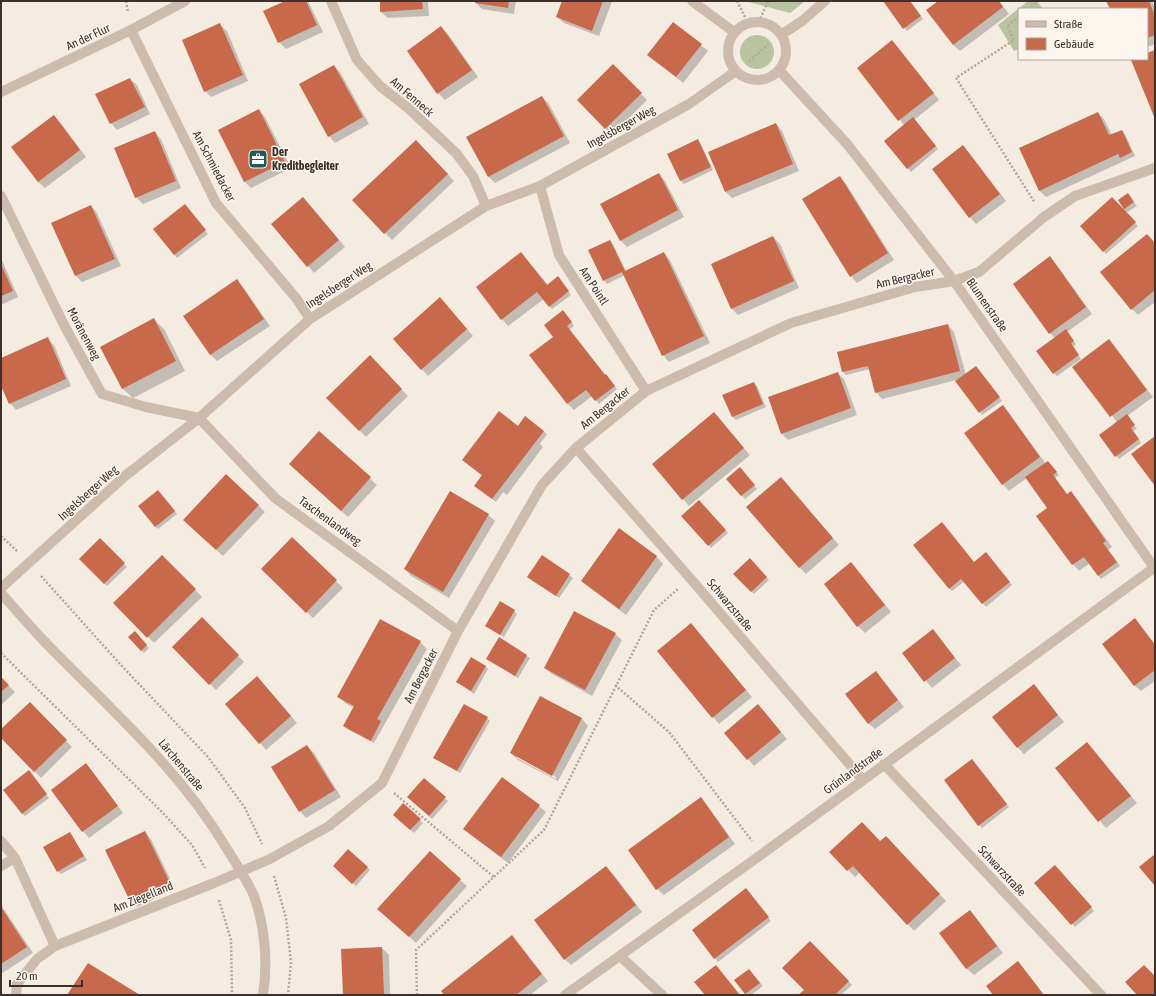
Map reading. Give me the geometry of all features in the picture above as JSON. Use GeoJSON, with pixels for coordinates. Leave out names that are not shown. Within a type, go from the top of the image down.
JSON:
{"type":"FeatureCollection","features":[{"type":"Feature","properties":{"kind":"street","name":"An der Flur"},"geometry":{"type":"LineString","coordinates":[[1,92],[131,30],[185,1]]}},
{"type":"Feature","properties":{"kind":"street","name":"Am Fenneck"},"geometry":{"type":"LineString","coordinates":[[331,1],[357,60],[380,86],[408,108],[456,153],[472,176],[486,206]]}},
{"type":"Feature","properties":{"kind":"street"},"geometry":{"type":"LineString","coordinates":[[692,1],[734,32]]}},
{"type":"Feature","properties":{"kind":"street"},"geometry":{"type":"LineString","coordinates":[[781,35],[802,21],[825,1]]}},
{"type":"Feature","properties":{"kind":"street"},"geometry":{"type":"LineString","coordinates":[[759,22],[775,28],[785,43],[786,52],[784,62],[779,70],[772,76],[753,80],[744,77],[736,71],[731,64],[728,56],[730,40],[734,32],[748,23],[759,22]]}},
{"type":"Feature","properties":{"kind":"street","name":"Am Schmiedacker"},"geometry":{"type":"LineString","coordinates":[[131,30],[216,203],[296,298],[310,319]]}},
{"type":"Feature","properties":{"kind":"street","name":"Blumenstraße"},"geometry":{"type":"LineString","coordinates":[[779,70],[847,144],[954,281],[1155,568]]}},
{"type":"Feature","properties":{"kind":"street","name":"Ingelsberger Weg"},"geometry":{"type":"LineString","coordinates":[[1,588],[125,476],[199,418],[310,319],[486,206],[540,186],[689,104],[736,71]]}},
{"type":"Feature","properties":{"kind":"street","name":"Am Bergacker"},"geometry":{"type":"LineString","coordinates":[[241,871],[270,859],[329,826],[382,784],[458,631],[542,486],[576,448],[646,391],[791,323],[915,287],[954,281],[979,272],[1044,217],[1076,196],[1155,168]]}},
{"type":"Feature","properties":{"kind":"street","name":"Am Pointl"},"geometry":{"type":"LineString","coordinates":[[540,186],[559,255],[646,391]]}},
{"type":"Feature","properties":{"kind":"street","name":"Moränenweg"},"geometry":{"type":"LineString","coordinates":[[1,196],[65,327],[102,394],[146,407],[199,418]]}},
{"type":"Feature","properties":{"kind":"street","name":"Taschenlandweg"},"geometry":{"type":"LineString","coordinates":[[199,418],[275,498],[458,631]]}},
{"type":"Feature","properties":{"kind":"street","name":"Schwarzstraße"},"geometry":{"type":"LineString","coordinates":[[576,448],[690,578],[863,780]]}},
{"type":"Feature","properties":{"kind":"street","name":"Grünlandstraße"},"geometry":{"type":"LineString","coordinates":[[565,995],[762,854],[1155,568]]}},
{"type":"Feature","properties":{"kind":"street","name":"Lärchenstraße"},"geometry":{"type":"LineString","coordinates":[[1,593],[43,640],[119,715],[166,765],[189,792],[214,827],[241,871],[254,896],[262,928],[265,957],[263,995]]}},
{"type":"Feature","properties":{"kind":"street","name":"Schwarzstraße"},"geometry":{"type":"LineString","coordinates":[[884,764],[1101,995]]}},
{"type":"Feature","properties":{"kind":"street"},"geometry":{"type":"LineString","coordinates":[[1,841],[15,858],[55,946]]}},
{"type":"Feature","properties":{"kind":"street"},"geometry":{"type":"LineString","coordinates":[[1,866],[15,858]]}},
{"type":"Feature","properties":{"kind":"street","name":"Am Ziegelland"},"geometry":{"type":"LineString","coordinates":[[16,995],[17,984],[37,959],[55,946],[241,871]]}},
{"type":"Feature","properties":{"kind":"street"},"geometry":{"type":"LineString","coordinates":[[620,956],[662,995]]}},
{"type":"Feature","properties":{"kind":"path"},"geometry":{"type":"LineString","coordinates":[[737,1],[748,23]]}},
{"type":"Feature","properties":{"kind":"path"},"geometry":{"type":"LineString","coordinates":[[759,22],[768,1]]}},
{"type":"Feature","properties":{"kind":"path"},"geometry":{"type":"LineString","coordinates":[[1029,8],[1038,1]]}},
{"type":"Feature","properties":{"kind":"path"},"geometry":{"type":"LineString","coordinates":[[1018,18],[1008,26],[1014,40],[956,78],[1044,217]]}},
{"type":"Feature","properties":{"kind":"path"},"geometry":{"type":"LineString","coordinates":[[736,71],[781,35]]}},
{"type":"Feature","properties":{"kind":"path"},"geometry":{"type":"LineString","coordinates":[[29,563],[120,664],[208,757],[245,808],[270,859],[286,918],[291,962],[288,995]]}},
{"type":"Feature","properties":{"kind":"path"},"geometry":{"type":"LineString","coordinates":[[417,995],[416,950],[495,878],[544,830],[615,685],[654,610],[690,578]]}},
{"type":"Feature","properties":{"kind":"path"},"geometry":{"type":"LineString","coordinates":[[1,653],[162,812],[192,845],[214,883],[231,940],[232,995]]}},
{"type":"Feature","properties":{"kind":"path"},"geometry":{"type":"LineString","coordinates":[[615,685],[669,732],[762,854]]}},
{"type":"Feature","properties":{"kind":"path"},"geometry":{"type":"LineString","coordinates":[[382,784],[495,878]]}},
{"type":"Feature","properties":{"kind":"green space"},"geometry":{"type":"Polygon","coordinates":[[[745,1],[805,1],[790,13],[745,1]]]}},
{"type":"Feature","properties":{"kind":"green space"},"geometry":{"type":"Polygon","coordinates":[[[1028,1],[1037,1],[1042,8],[1019,8],[1028,1]]]}},
{"type":"Feature","properties":{"kind":"green space"},"geometry":{"type":"Polygon","coordinates":[[[1018,9],[1018,49],[1014,51],[998,25],[1018,9]]]}},
{"type":"Feature","properties":{"kind":"green space"},"geometry":{"type":"Polygon","coordinates":[[[760,35],[769,40],[773,45],[773,59],[769,64],[764,68],[754,69],[750,68],[741,59],[740,49],[741,45],[750,36],[760,35]]]}},
{"type":"Feature","properties":{"kind":"building"},"geometry":{"type":"Polygon","coordinates":[[[285,1],[306,1],[317,25],[278,43],[263,11],[285,1]]]}},
{"type":"Feature","properties":{"kind":"building"},"geometry":{"type":"Polygon","coordinates":[[[380,1],[422,1],[423,9],[380,12],[380,1]]]}},
{"type":"Feature","properties":{"kind":"building"},"geometry":{"type":"Polygon","coordinates":[[[475,1],[509,1],[508,8],[475,3],[475,1]]]}},
{"type":"Feature","properties":{"kind":"building"},"geometry":{"type":"Polygon","coordinates":[[[562,1],[603,1],[592,31],[556,17],[562,1]]]}},
{"type":"Feature","properties":{"kind":"building"},"geometry":{"type":"Polygon","coordinates":[[[883,1],[910,1],[921,16],[903,29],[883,1]]]}},
{"type":"Feature","properties":{"kind":"building"},"geometry":{"type":"Polygon","coordinates":[[[938,1],[999,1],[1003,7],[953,45],[926,10],[938,1]]]}},
{"type":"Feature","properties":{"kind":"building"},"geometry":{"type":"Polygon","coordinates":[[[1106,1],[1149,1],[1155,16],[1155,35],[1148,38],[1148,8],[1110,8],[1106,1]]]}},
{"type":"Feature","properties":{"kind":"building"},"geometry":{"type":"Polygon","coordinates":[[[673,22],[702,44],[676,77],[647,55],[673,22]]]}},
{"type":"Feature","properties":{"kind":"building"},"geometry":{"type":"Polygon","coordinates":[[[220,23],[243,75],[204,92],[182,40],[220,23]]]}},
{"type":"Feature","properties":{"kind":"building"},"geometry":{"type":"Polygon","coordinates":[[[441,26],[472,70],[437,94],[407,51],[441,26]]]}},
{"type":"Feature","properties":{"kind":"building"},"geometry":{"type":"Polygon","coordinates":[[[892,40],[934,93],[898,121],[857,68],[892,40]]]}},
{"type":"Feature","properties":{"kind":"building"},"geometry":{"type":"Polygon","coordinates":[[[1155,50],[1155,119],[1131,60],[1148,60],[1148,53],[1155,50]]]}},
{"type":"Feature","properties":{"kind":"building"},"geometry":{"type":"Polygon","coordinates":[[[613,64],[642,93],[605,129],[577,100],[613,64]]]}},
{"type":"Feature","properties":{"kind":"building"},"geometry":{"type":"Polygon","coordinates":[[[334,65],[363,117],[328,137],[299,84],[334,65]]]}},
{"type":"Feature","properties":{"kind":"building"},"geometry":{"type":"Polygon","coordinates":[[[130,78],[145,107],[110,124],[95,94],[130,78]]]}},
{"type":"Feature","properties":{"kind":"building"},"geometry":{"type":"Polygon","coordinates":[[[542,96],[564,136],[488,177],[466,137],[542,96]]]}},
{"type":"Feature","properties":{"kind":"building"},"geometry":{"type":"Polygon","coordinates":[[[259,109],[285,162],[244,182],[218,130],[259,109]]]}},
{"type":"Feature","properties":{"kind":"building"},"geometry":{"type":"Polygon","coordinates":[[[1098,112],[1109,135],[1122,130],[1132,152],[1120,158],[1118,154],[1039,191],[1019,148],[1098,112]]]}},
{"type":"Feature","properties":{"kind":"building"},"geometry":{"type":"Polygon","coordinates":[[[54,115],[80,150],[38,182],[11,147],[54,115]]]}},
{"type":"Feature","properties":{"kind":"building"},"geometry":{"type":"Polygon","coordinates":[[[913,117],[936,146],[907,169],[884,141],[913,117]]]}},
{"type":"Feature","properties":{"kind":"building"},"geometry":{"type":"Polygon","coordinates":[[[776,123],[793,164],[725,192],[708,152],[776,123]]]}},
{"type":"Feature","properties":{"kind":"building"},"geometry":{"type":"Polygon","coordinates":[[[155,131],[176,181],[135,198],[114,148],[155,131]]]}},
{"type":"Feature","properties":{"kind":"building"},"geometry":{"type":"Polygon","coordinates":[[[698,139],[711,167],[680,181],[667,154],[698,139]]]}},
{"type":"Feature","properties":{"kind":"building"},"geometry":{"type":"Polygon","coordinates":[[[416,140],[448,174],[384,234],[352,200],[416,140]]]}},
{"type":"Feature","properties":{"kind":"building"},"geometry":{"type":"Polygon","coordinates":[[[963,145],[1000,194],[969,218],[932,169],[963,145]]]}},
{"type":"Feature","properties":{"kind":"building"},"geometry":{"type":"Polygon","coordinates":[[[659,173],[678,210],[620,241],[600,204],[659,173]]]}},
{"type":"Feature","properties":{"kind":"building"},"geometry":{"type":"Polygon","coordinates":[[[840,176],[888,253],[850,277],[802,199],[840,176]]]}},
{"type":"Feature","properties":{"kind":"building"},"geometry":{"type":"Polygon","coordinates":[[[1128,193],[1134,202],[1124,209],[1118,200],[1128,193]]]}},
{"type":"Feature","properties":{"kind":"building"},"geometry":{"type":"Polygon","coordinates":[[[303,197],[339,240],[307,267],[271,224],[303,197]]]}},
{"type":"Feature","properties":{"kind":"building"},"geometry":{"type":"Polygon","coordinates":[[[1112,197],[1136,222],[1103,252],[1080,226],[1112,197]]]}},
{"type":"Feature","properties":{"kind":"building"},"geometry":{"type":"Polygon","coordinates":[[[185,204],[206,230],[174,255],[153,229],[185,204]]]}},
{"type":"Feature","properties":{"kind":"building"},"geometry":{"type":"Polygon","coordinates":[[[91,205],[115,259],[75,276],[51,223],[91,205]]]}},
{"type":"Feature","properties":{"kind":"building"},"geometry":{"type":"Polygon","coordinates":[[[1147,234],[1155,243],[1155,290],[1131,310],[1100,272],[1147,234]]]}},
{"type":"Feature","properties":{"kind":"building"},"geometry":{"type":"Polygon","coordinates":[[[773,236],[794,281],[731,309],[711,264],[773,236]]]}},
{"type":"Feature","properties":{"kind":"building"},"geometry":{"type":"Polygon","coordinates":[[[610,240],[625,271],[664,252],[704,336],[662,356],[622,272],[603,281],[588,250],[610,240]]]}},
{"type":"Feature","properties":{"kind":"building"},"geometry":{"type":"Polygon","coordinates":[[[521,252],[547,285],[558,276],[569,291],[549,307],[537,292],[501,320],[476,287],[521,252]]]}},
{"type":"Feature","properties":{"kind":"building"},"geometry":{"type":"Polygon","coordinates":[[[1050,256],[1086,307],[1049,334],[1013,284],[1050,256]]]}},
{"type":"Feature","properties":{"kind":"building"},"geometry":{"type":"Polygon","coordinates":[[[1,264],[13,291],[1,296],[1,264]]]}},
{"type":"Feature","properties":{"kind":"building"},"geometry":{"type":"Polygon","coordinates":[[[237,279],[264,319],[210,355],[183,316],[237,279]]]}},
{"type":"Feature","properties":{"kind":"building"},"geometry":{"type":"Polygon","coordinates":[[[440,297],[467,329],[421,370],[393,339],[440,297]]]}},
{"type":"Feature","properties":{"kind":"building"},"geometry":{"type":"Polygon","coordinates":[[[563,310],[572,322],[567,326],[615,386],[595,401],[586,390],[567,404],[529,355],[553,337],[544,325],[563,310]]]}},
{"type":"Feature","properties":{"kind":"building"},"geometry":{"type":"Polygon","coordinates":[[[154,318],[176,361],[122,389],[100,347],[154,318]]]}},
{"type":"Feature","properties":{"kind":"building"},"geometry":{"type":"Polygon","coordinates":[[[948,324],[960,371],[875,393],[868,366],[842,372],[837,352],[948,324]]]}},
{"type":"Feature","properties":{"kind":"building"},"geometry":{"type":"Polygon","coordinates":[[[1066,329],[1074,341],[1071,343],[1079,355],[1053,374],[1036,351],[1066,329]]]}},
{"type":"Feature","properties":{"kind":"building"},"geometry":{"type":"Polygon","coordinates":[[[48,337],[66,379],[9,404],[1,386],[1,358],[48,337]]]}},
{"type":"Feature","properties":{"kind":"building"},"geometry":{"type":"Polygon","coordinates":[[[1109,339],[1147,390],[1110,417],[1072,367],[1109,339]]]}},
{"type":"Feature","properties":{"kind":"building"},"geometry":{"type":"Polygon","coordinates":[[[370,355],[402,389],[359,431],[326,398],[370,355]]]}},
{"type":"Feature","properties":{"kind":"building"},"geometry":{"type":"Polygon","coordinates":[[[976,366],[1000,397],[979,413],[955,381],[976,366]]]}},
{"type":"Feature","properties":{"kind":"building"},"geometry":{"type":"Polygon","coordinates":[[[838,372],[851,408],[781,434],[768,397],[838,372]]]}},
{"type":"Feature","properties":{"kind":"building"},"geometry":{"type":"Polygon","coordinates":[[[754,382],[763,404],[732,417],[722,395],[754,382]]]}},
{"type":"Feature","properties":{"kind":"building"},"geometry":{"type":"Polygon","coordinates":[[[1003,405],[1040,457],[1002,485],[964,433],[1003,405]]]}},
{"type":"Feature","properties":{"kind":"building"},"geometry":{"type":"Polygon","coordinates":[[[499,411],[518,426],[525,416],[544,431],[492,499],[474,486],[482,475],[462,460],[499,411]]]}},
{"type":"Feature","properties":{"kind":"building"},"geometry":{"type":"Polygon","coordinates":[[[714,412],[744,448],[682,500],[652,464],[714,412]]]}},
{"type":"Feature","properties":{"kind":"building"},"geometry":{"type":"Polygon","coordinates":[[[1127,414],[1135,425],[1131,428],[1139,439],[1115,457],[1099,435],[1127,414]]]}},
{"type":"Feature","properties":{"kind":"building"},"geometry":{"type":"Polygon","coordinates":[[[319,431],[371,477],[341,511],[289,464],[319,431]]]}},
{"type":"Feature","properties":{"kind":"building"},"geometry":{"type":"Polygon","coordinates":[[[1155,436],[1155,486],[1131,454],[1155,436]]]}},
{"type":"Feature","properties":{"kind":"building"},"geometry":{"type":"Polygon","coordinates":[[[1048,461],[1057,472],[1053,475],[1067,494],[1071,491],[1106,541],[1103,543],[1117,562],[1098,576],[1084,557],[1072,565],[1036,516],[1047,508],[1025,477],[1048,461]]]}},
{"type":"Feature","properties":{"kind":"building"},"geometry":{"type":"Polygon","coordinates":[[[740,467],[755,485],[741,496],[726,479],[740,467]]]}},
{"type":"Feature","properties":{"kind":"building"},"geometry":{"type":"Polygon","coordinates":[[[226,474],[259,505],[216,550],[183,520],[226,474]]]}},
{"type":"Feature","properties":{"kind":"building"},"geometry":{"type":"Polygon","coordinates":[[[781,477],[833,538],[799,568],[746,507],[781,477]]]}},
{"type":"Feature","properties":{"kind":"building"},"geometry":{"type":"Polygon","coordinates":[[[158,490],[175,511],[155,527],[138,506],[158,490]]]}},
{"type":"Feature","properties":{"kind":"building"},"geometry":{"type":"Polygon","coordinates":[[[450,491],[489,514],[443,592],[404,569],[450,491]]]}},
{"type":"Feature","properties":{"kind":"building"},"geometry":{"type":"Polygon","coordinates":[[[699,500],[726,530],[708,546],[681,516],[699,500]]]}},
{"type":"Feature","properties":{"kind":"building"},"geometry":{"type":"Polygon","coordinates":[[[942,522],[974,562],[986,552],[1010,582],[982,604],[961,579],[949,589],[913,545],[942,522]]]}},
{"type":"Feature","properties":{"kind":"building"},"geometry":{"type":"Polygon","coordinates":[[[619,528],[657,556],[619,609],[581,581],[619,528]]]}},
{"type":"Feature","properties":{"kind":"building"},"geometry":{"type":"Polygon","coordinates":[[[292,537],[337,580],[306,613],[261,569],[292,537]]]}},
{"type":"Feature","properties":{"kind":"building"},"geometry":{"type":"Polygon","coordinates":[[[100,538],[125,563],[104,584],[79,559],[100,538]]]}},
{"type":"Feature","properties":{"kind":"building"},"geometry":{"type":"Polygon","coordinates":[[[162,555],[196,589],[147,638],[113,603],[162,555]]]}},
{"type":"Feature","properties":{"kind":"building"},"geometry":{"type":"Polygon","coordinates":[[[542,555],[570,574],[556,596],[527,577],[542,555]]]}},
{"type":"Feature","properties":{"kind":"building"},"geometry":{"type":"Polygon","coordinates":[[[750,558],[767,577],[751,592],[733,574],[750,558]]]}},
{"type":"Feature","properties":{"kind":"building"},"geometry":{"type":"Polygon","coordinates":[[[851,562],[885,605],[857,627],[824,584],[851,562]]]}},
{"type":"Feature","properties":{"kind":"building"},"geometry":{"type":"Polygon","coordinates":[[[500,601],[515,610],[500,635],[485,626],[500,601]]]}},
{"type":"Feature","properties":{"kind":"building"},"geometry":{"type":"Polygon","coordinates":[[[574,611],[616,633],[585,690],[544,668],[574,611]]]}},
{"type":"Feature","properties":{"kind":"building"},"geometry":{"type":"Polygon","coordinates":[[[202,617],[239,655],[209,685],[172,647],[202,617]]]}},
{"type":"Feature","properties":{"kind":"building"},"geometry":{"type":"Polygon","coordinates":[[[1135,618],[1155,645],[1155,670],[1134,686],[1102,644],[1135,618]]]}},
{"type":"Feature","properties":{"kind":"building"},"geometry":{"type":"Polygon","coordinates":[[[380,619],[421,641],[377,719],[381,721],[371,741],[343,726],[354,706],[337,697],[380,619]]]}},
{"type":"Feature","properties":{"kind":"building"},"geometry":{"type":"Polygon","coordinates":[[[691,623],[746,690],[712,718],[657,651],[691,623]]]}},
{"type":"Feature","properties":{"kind":"building"},"geometry":{"type":"Polygon","coordinates":[[[933,629],[955,658],[924,682],[902,653],[933,629]]]}},
{"type":"Feature","properties":{"kind":"building"},"geometry":{"type":"Polygon","coordinates":[[[135,631],[147,645],[141,651],[128,637],[135,631]]]}},
{"type":"Feature","properties":{"kind":"building"},"geometry":{"type":"Polygon","coordinates":[[[499,637],[527,655],[515,676],[486,659],[499,637]]]}},
{"type":"Feature","properties":{"kind":"building"},"geometry":{"type":"Polygon","coordinates":[[[471,657],[486,666],[471,691],[456,682],[471,657]]]}},
{"type":"Feature","properties":{"kind":"building"},"geometry":{"type":"Polygon","coordinates":[[[876,671],[898,700],[868,724],[845,694],[876,671]]]}},
{"type":"Feature","properties":{"kind":"building"},"geometry":{"type":"Polygon","coordinates":[[[257,676],[291,716],[259,744],[225,704],[257,676]]]}},
{"type":"Feature","properties":{"kind":"building"},"geometry":{"type":"Polygon","coordinates":[[[1,677],[9,685],[1,692],[1,677]]]}},
{"type":"Feature","properties":{"kind":"building"},"geometry":{"type":"Polygon","coordinates":[[[1034,684],[1058,715],[1017,748],[992,717],[1034,684]]]}},
{"type":"Feature","properties":{"kind":"building"},"geometry":{"type":"Polygon","coordinates":[[[540,696],[582,718],[552,776],[510,753],[540,696]]]}},
{"type":"Feature","properties":{"kind":"building"},"geometry":{"type":"Polygon","coordinates":[[[30,702],[67,740],[34,772],[1,738],[1,729],[30,702]]]}},
{"type":"Feature","properties":{"kind":"building"},"geometry":{"type":"Polygon","coordinates":[[[464,704],[488,717],[457,771],[433,758],[464,704]]]}},
{"type":"Feature","properties":{"kind":"building"},"geometry":{"type":"Polygon","coordinates":[[[758,704],[781,732],[747,760],[724,733],[758,704]]]}},
{"type":"Feature","properties":{"kind":"building"},"geometry":{"type":"Polygon","coordinates":[[[1087,742],[1131,796],[1098,822],[1055,768],[1087,742]]]}},
{"type":"Feature","properties":{"kind":"building"},"geometry":{"type":"Polygon","coordinates":[[[307,745],[335,790],[299,812],[271,767],[307,745]]]}},
{"type":"Feature","properties":{"kind":"building"},"geometry":{"type":"Polygon","coordinates":[[[972,759],[1007,804],[978,826],[944,780],[972,759]]]}},
{"type":"Feature","properties":{"kind":"building"},"geometry":{"type":"Polygon","coordinates":[[[86,763],[118,806],[82,832],[51,790],[86,763]]]}},
{"type":"Feature","properties":{"kind":"building"},"geometry":{"type":"Polygon","coordinates":[[[29,770],[47,794],[22,814],[3,790],[29,770]]]}},
{"type":"Feature","properties":{"kind":"building"},"geometry":{"type":"Polygon","coordinates":[[[502,777],[540,805],[501,857],[463,829],[502,777]]]}},
{"type":"Feature","properties":{"kind":"building"},"geometry":{"type":"Polygon","coordinates":[[[424,778],[446,797],[429,816],[407,797],[424,778]]]}},
{"type":"Feature","properties":{"kind":"building"},"geometry":{"type":"Polygon","coordinates":[[[701,797],[729,837],[656,890],[628,850],[701,797]]]}},
{"type":"Feature","properties":{"kind":"building"},"geometry":{"type":"Polygon","coordinates":[[[403,803],[421,819],[410,830],[393,815],[403,803]]]}},
{"type":"Feature","properties":{"kind":"building"},"geometry":{"type":"Polygon","coordinates":[[[862,822],[880,841],[886,836],[940,894],[907,925],[853,866],[847,871],[829,852],[862,822]]]}},
{"type":"Feature","properties":{"kind":"building"},"geometry":{"type":"Polygon","coordinates":[[[145,831],[170,883],[130,901],[105,850],[145,831]]]}},
{"type":"Feature","properties":{"kind":"building"},"geometry":{"type":"Polygon","coordinates":[[[70,832],[84,856],[57,872],[43,847],[70,832]]]}},
{"type":"Feature","properties":{"kind":"building"},"geometry":{"type":"Polygon","coordinates":[[[348,849],[368,867],[352,884],[333,866],[348,849]]]}},
{"type":"Feature","properties":{"kind":"building"},"geometry":{"type":"Polygon","coordinates":[[[430,851],[461,879],[409,937],[377,909],[430,851]]]}},
{"type":"Feature","properties":{"kind":"building"},"geometry":{"type":"Polygon","coordinates":[[[1155,854],[1155,886],[1139,867],[1155,854]]]}},
{"type":"Feature","properties":{"kind":"building"},"geometry":{"type":"Polygon","coordinates":[[[1055,865],[1092,907],[1071,925],[1034,883],[1055,865]]]}},
{"type":"Feature","properties":{"kind":"building"},"geometry":{"type":"Polygon","coordinates":[[[606,866],[636,905],[564,960],[534,920],[606,866]]]}},
{"type":"Feature","properties":{"kind":"building"},"geometry":{"type":"Polygon","coordinates":[[[746,888],[769,917],[714,959],[692,930],[746,888]]]}},
{"type":"Feature","properties":{"kind":"building"},"geometry":{"type":"Polygon","coordinates":[[[1,907],[27,947],[1,964],[1,907]]]}},
{"type":"Feature","properties":{"kind":"building"},"geometry":{"type":"Polygon","coordinates":[[[970,910],[997,946],[966,969],[939,933],[970,910]]]}},
{"type":"Feature","properties":{"kind":"building"},"geometry":{"type":"Polygon","coordinates":[[[512,935],[542,974],[516,995],[444,995],[441,991],[512,935]]]}},
{"type":"Feature","properties":{"kind":"building"},"geometry":{"type":"Polygon","coordinates":[[[810,941],[849,981],[835,995],[798,995],[804,990],[782,968],[810,941]]]}},
{"type":"Feature","properties":{"kind":"building"},"geometry":{"type":"Polygon","coordinates":[[[382,947],[384,995],[343,995],[341,949],[382,947]]]}},
{"type":"Feature","properties":{"kind":"building"},"geometry":{"type":"Polygon","coordinates":[[[1018,961],[1044,995],[993,995],[986,986],[1018,961]]]}},
{"type":"Feature","properties":{"kind":"building"},"geometry":{"type":"Polygon","coordinates":[[[88,963],[140,995],[67,995],[88,963]]]}},
{"type":"Feature","properties":{"kind":"building"},"geometry":{"type":"Polygon","coordinates":[[[716,965],[740,995],[705,995],[694,982],[716,965]]]}},
{"type":"Feature","properties":{"kind":"building"},"geometry":{"type":"Polygon","coordinates":[[[1144,965],[1155,976],[1155,995],[1137,995],[1125,982],[1144,965]]]}},
{"type":"Feature","properties":{"kind":"building"},"geometry":{"type":"Polygon","coordinates":[[[749,969],[760,983],[745,994],[734,980],[749,969]]]}},
{"type":"Feature","properties":{"kind":"place","name":"Der Kreditbegleiter"},"geometry":{"type":"Point","coordinates":[258,159]}}]}
